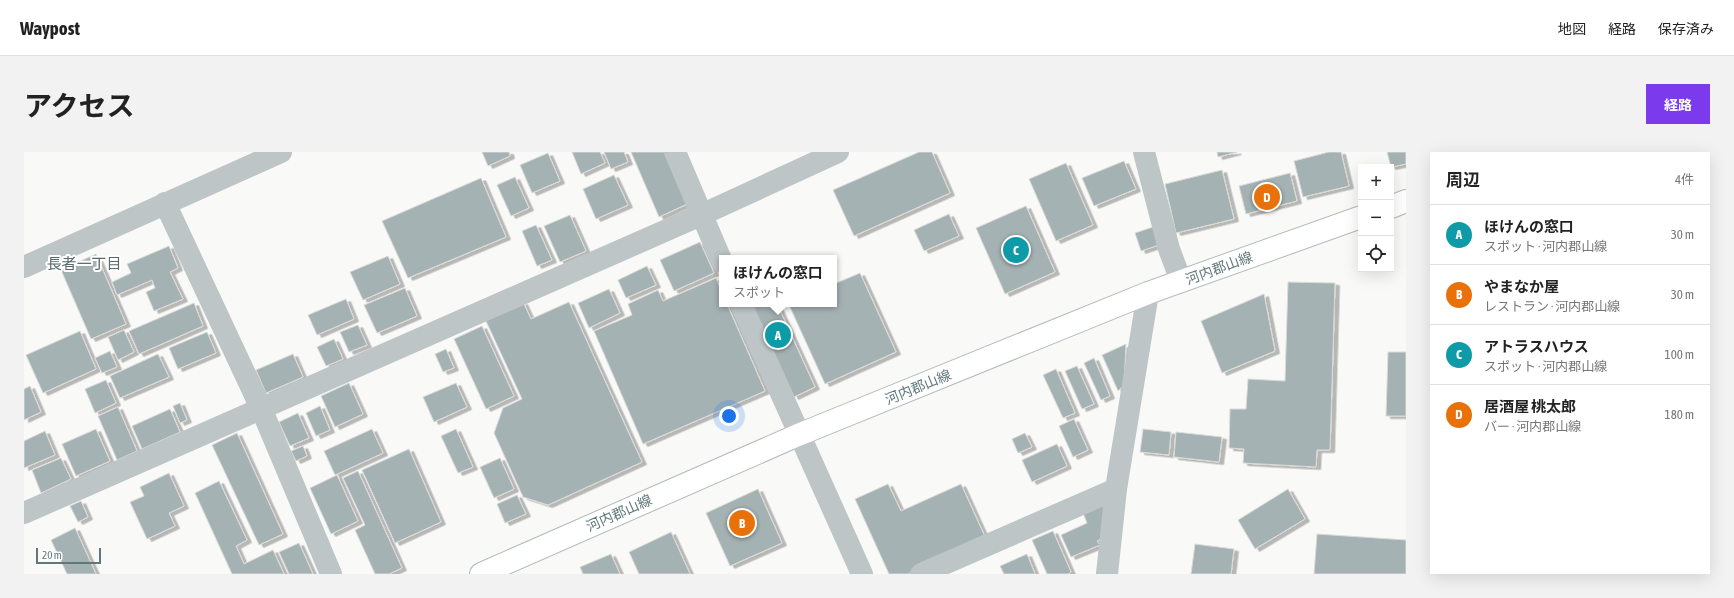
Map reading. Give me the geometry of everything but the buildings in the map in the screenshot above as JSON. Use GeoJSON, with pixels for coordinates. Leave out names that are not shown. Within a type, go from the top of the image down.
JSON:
{"type":"FeatureCollection","features":[{"type":"Feature","properties":{"kind":"main road"},"geometry":{"type":"LineString","coordinates":[[1394,206],[1406,201]]}},
{"type":"Feature","properties":{"kind":"main road","name":"河内郡山線"},"geometry":{"type":"LineString","coordinates":[[481,574],[798,435],[1148,293],[1358,218]]}},
{"type":"Feature","properties":{"kind":"street"},"geometry":{"type":"LineString","coordinates":[[24,266],[281,152]]}},
{"type":"Feature","properties":{"kind":"street"},"geometry":{"type":"LineString","coordinates":[[675,152],[719,255]]}},
{"type":"Feature","properties":{"kind":"street"},"geometry":{"type":"LineString","coordinates":[[24,513],[701,215],[838,152]]}},
{"type":"Feature","properties":{"kind":"street"},"geometry":{"type":"LineString","coordinates":[[1144,152],[1169,248],[1181,281]]}},
{"type":"Feature","properties":{"kind":"street"},"geometry":{"type":"LineString","coordinates":[[165,203],[261,408],[331,574]]}},
{"type":"Feature","properties":{"kind":"street"},"geometry":{"type":"LineString","coordinates":[[1107,574],[1116,489],[1148,293]]}},
{"type":"Feature","properties":{"kind":"street"},"geometry":{"type":"LineString","coordinates":[[742,307],[798,435],[862,574]]}},
{"type":"Feature","properties":{"kind":"street"},"geometry":{"type":"LineString","coordinates":[[921,574],[1116,489]]}},
{"type":"Feature","properties":{"kind":"place","name":"居酒屋 桃太郎"},"geometry":{"type":"Point","coordinates":[1267,197]}},
{"type":"Feature","properties":{"kind":"place","name":"アトラスハウス"},"geometry":{"type":"Point","coordinates":[1016,250]}},
{"type":"Feature","properties":{"kind":"place","name":"ほけんの窓口"},"geometry":{"type":"Point","coordinates":[778,335]}},
{"type":"Feature","properties":{"kind":"place","name":"やまなか屋"},"geometry":{"type":"Point","coordinates":[742,523]}},
{"type":"Feature","properties":{"kind":"district","name":"長者一丁目"},"geometry":{"type":"Point","coordinates":[84,263]}}]}
